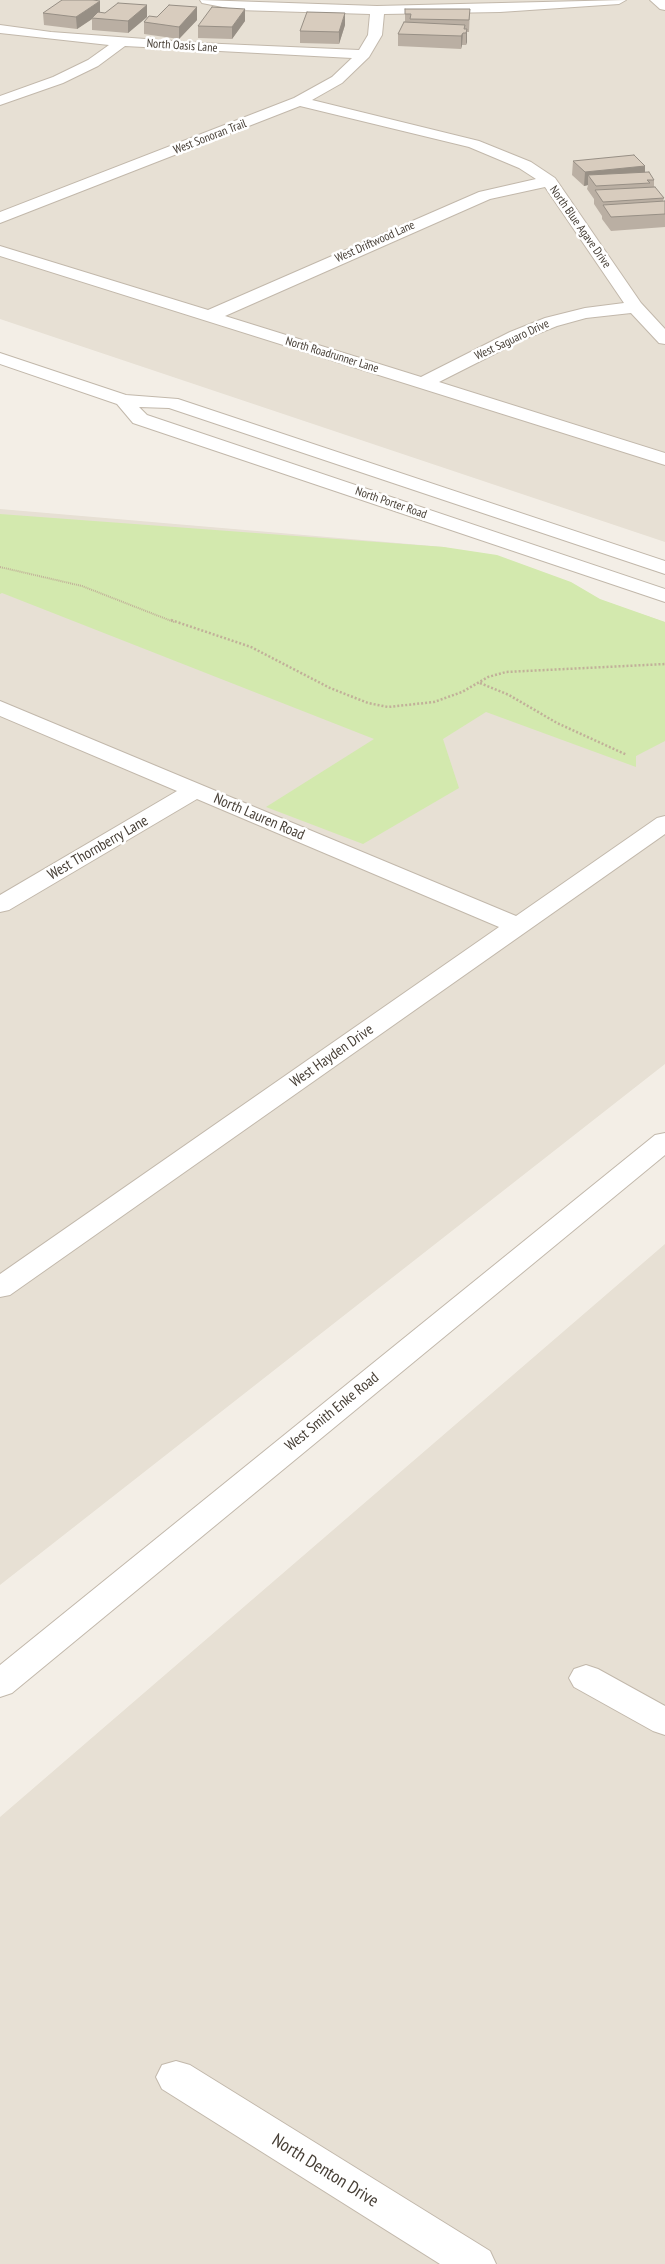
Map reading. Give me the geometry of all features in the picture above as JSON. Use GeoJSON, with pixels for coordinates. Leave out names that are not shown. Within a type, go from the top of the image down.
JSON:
{"type":"FeatureCollection","features":[{"type":"Feature","properties":{"kind":"street"},"geometry":{"type":"LineString","coordinates":[[219,0],[238,6],[377,10],[500,8],[619,0]]}},
{"type":"Feature","properties":{"kind":"street"},"geometry":{"type":"LineString","coordinates":[[299,0],[421,3],[519,0]]}},
{"type":"Feature","properties":{"kind":"street"},"geometry":{"type":"LineString","coordinates":[[657,0],[665,6]]}},
{"type":"Feature","properties":{"kind":"street","name":"West Sonoran Trail"},"geometry":{"type":"LineString","coordinates":[[0,218],[299,101],[337,80],[364,54],[375,35],[377,10]]}},
{"type":"Feature","properties":{"kind":"street","name":"North Oasis Lane"},"geometry":{"type":"LineString","coordinates":[[0,29],[121,42],[271,51],[364,54]]}},
{"type":"Feature","properties":{"kind":"street"},"geometry":{"type":"LineString","coordinates":[[0,100],[75,72],[93,63],[121,42]]}},
{"type":"Feature","properties":{"kind":"street","name":"North Blue Agave Drive"},"geometry":{"type":"LineString","coordinates":[[299,101],[474,144],[526,165],[549,181],[635,307],[665,339]]}},
{"type":"Feature","properties":{"kind":"street","name":"West Driftwood Lane"},"geometry":{"type":"LineString","coordinates":[[207,317],[485,195],[549,181]]}},
{"type":"Feature","properties":{"kind":"street","name":"North Roadrunner Lane"},"geometry":{"type":"LineString","coordinates":[[0,251],[665,459]]}},
{"type":"Feature","properties":{"kind":"street","name":"West Saguaro Drive"},"geometry":{"type":"LineString","coordinates":[[423,383],[516,336],[551,322],[585,313],[635,307]]}},
{"type":"Feature","properties":{"kind":"street","name":"North Porter Road"},"geometry":{"type":"LineString","coordinates":[[0,358],[124,400],[171,403],[665,568]]}},
{"type":"Feature","properties":{"kind":"street","name":"North Porter Road"},"geometry":{"type":"LineString","coordinates":[[124,400],[140,418],[665,596]]}},
{"type":"Feature","properties":{"kind":"street","name":"North Lauren Road"},"geometry":{"type":"LineString","coordinates":[[0,708],[518,926]]}},
{"type":"Feature","properties":{"kind":"street","name":"West Thornberry Lane"},"geometry":{"type":"LineString","coordinates":[[0,905],[196,790]]}},
{"type":"Feature","properties":{"kind":"street","name":"West Hayden Drive"},"geometry":{"type":"LineString","coordinates":[[0,1288],[665,823]]}},
{"type":"Feature","properties":{"kind":"street","name":"West Smith Enke Road"},"geometry":{"type":"LineString","coordinates":[[0,1684],[665,1141]]}},
{"type":"Feature","properties":{"kind":"street"},"geometry":{"type":"LineString","coordinates":[[586,1678],[665,1722]]}},
{"type":"Feature","properties":{"kind":"street","name":"North Denton Drive"},"geometry":{"type":"LineString","coordinates":[[176,2078],[475,2264]]}},
{"type":"Feature","properties":{"kind":"path"},"geometry":{"type":"LineString","coordinates":[[0,567],[82,586],[183,625],[251,647],[293,667],[330,688],[368,703],[388,707],[417,706],[462,692],[488,677],[506,672],[665,664]]}},
{"type":"Feature","properties":{"kind":"path"},"geometry":{"type":"LineString","coordinates":[[479,683],[509,694],[557,723],[627,755]]}},
{"type":"Feature","properties":{"kind":"shaded area"},"geometry":{"type":"Polygon","coordinates":[[[0,0],[665,0],[665,542],[0,319],[0,0]]]}},
{"type":"Feature","properties":{"kind":"shaded area"},"geometry":{"type":"Polygon","coordinates":[[[0,509],[444,547],[665,622],[665,1064],[0,1585],[0,509]]]}},
{"type":"Feature","properties":{"kind":"shaded area"},"geometry":{"type":"Polygon","coordinates":[[[665,1244],[665,2264],[0,2264],[0,1817],[665,1244]]]}},
{"type":"Feature","properties":{"kind":"green space"},"geometry":{"type":"Polygon","coordinates":[[[0,514],[444,547],[497,555],[571,582],[600,599],[665,622],[665,741],[636,756],[636,767],[486,712],[443,739],[459,788],[363,844],[266,807],[374,739],[2,593],[0,594],[0,514]]]}},
{"type":"Feature","properties":{"kind":"building"},"geometry":{"type":"Polygon","coordinates":[[[62,0],[100,1],[76,17],[43,13],[62,0]]]}},
{"type":"Feature","properties":{"kind":"building"},"geometry":{"type":"Polygon","coordinates":[[[118,3],[147,5],[128,21],[92,18],[98,12],[105,13],[118,3]]]}},
{"type":"Feature","properties":{"kind":"building"},"geometry":{"type":"Polygon","coordinates":[[[169,5],[197,7],[179,27],[144,22],[149,16],[157,17],[169,5]]]}},
{"type":"Feature","properties":{"kind":"building"},"geometry":{"type":"Polygon","coordinates":[[[212,7],[245,9],[232,27],[198,26],[212,7]]]}},
{"type":"Feature","properties":{"kind":"building"},"geometry":{"type":"Polygon","coordinates":[[[405,9],[470,9],[469,20],[410,19],[411,14],[405,14],[405,9]]]}},
{"type":"Feature","properties":{"kind":"building"},"geometry":{"type":"Polygon","coordinates":[[[307,12],[345,13],[339,32],[300,31],[307,12]]]}},
{"type":"Feature","properties":{"kind":"building"},"geometry":{"type":"Polygon","coordinates":[[[404,22],[465,25],[464,29],[467,29],[466,33],[463,33],[461,36],[398,34],[404,22]]]}},
{"type":"Feature","properties":{"kind":"building"},"geometry":{"type":"Polygon","coordinates":[[[634,155],[645,166],[585,172],[573,161],[634,155]]]}},
{"type":"Feature","properties":{"kind":"building"},"geometry":{"type":"Polygon","coordinates":[[[649,172],[654,180],[647,180],[650,183],[596,186],[588,175],[649,172]]]}},
{"type":"Feature","properties":{"kind":"building"},"geometry":{"type":"Polygon","coordinates":[[[655,187],[664,198],[603,202],[595,190],[655,187]]]}},
{"type":"Feature","properties":{"kind":"building"},"geometry":{"type":"Polygon","coordinates":[[[665,201],[665,214],[611,217],[603,205],[665,201]]]}}]}
